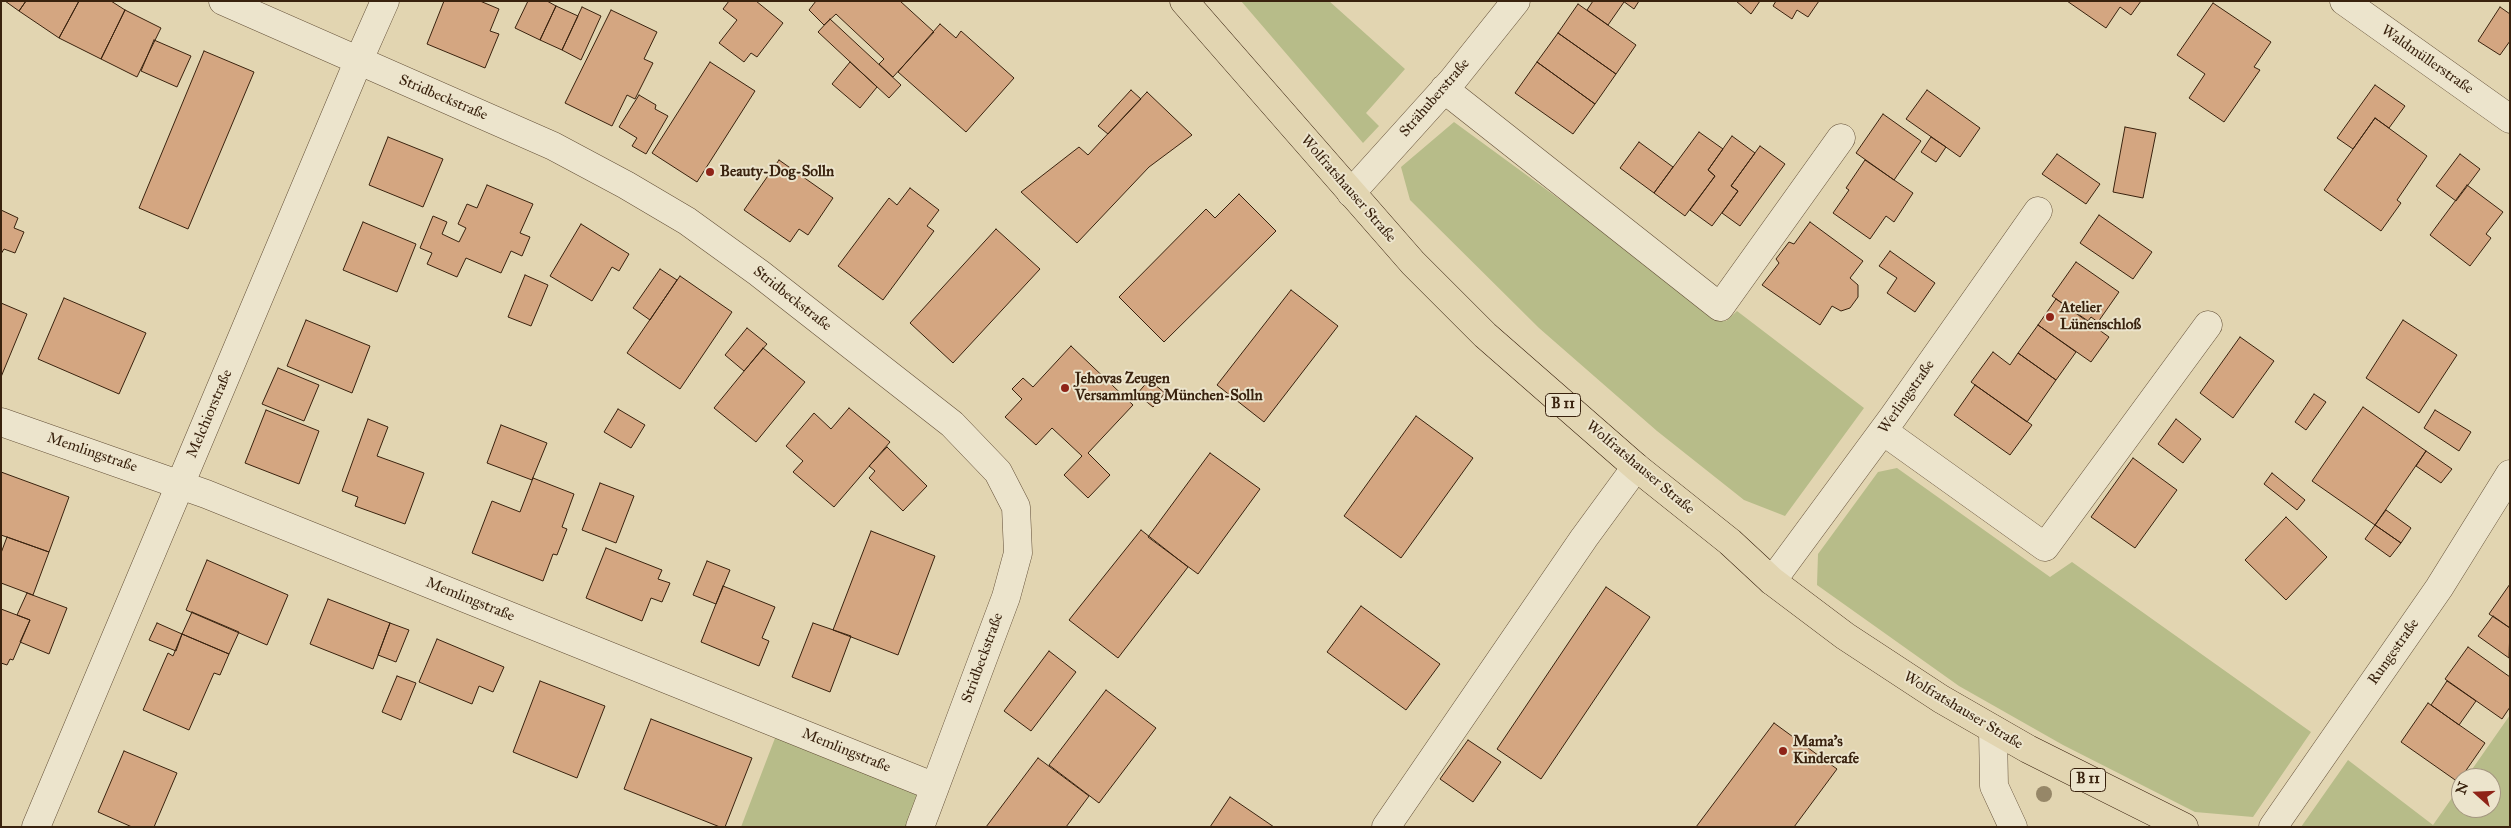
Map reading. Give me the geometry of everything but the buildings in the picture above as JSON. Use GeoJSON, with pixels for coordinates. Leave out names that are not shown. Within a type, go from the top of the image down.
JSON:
{"type":"FeatureCollection","features":[{"type":"Feature","properties":{"kind":"main road","name":"Wolfratshauser Straße"},"geometry":{"type":"LineString","coordinates":[[1184,1],[1413,263],[1485,335],[1636,467],[1730,542],[1772,581],[1869,652],[1993,730],[2184,827]]}},
{"type":"Feature","properties":{"kind":"street","name":"Stridbeckstraße"},"geometry":{"type":"LineString","coordinates":[[223,1],[552,146],[626,185],[687,221],[759,273],[952,424],[998,472],[1016,507],[1018,553],[1006,597],[920,827]]}},
{"type":"Feature","properties":{"kind":"street","name":"Melchiorstraße"},"geometry":{"type":"LineString","coordinates":[[36,827],[385,1]]}},
{"type":"Feature","properties":{"kind":"street","name":"Strähuberstraße"},"geometry":{"type":"LineString","coordinates":[[1352,193],[1444,89],[1516,1]]}},
{"type":"Feature","properties":{"kind":"street","name":"Waldmüllerstraße"},"geometry":{"type":"LineString","coordinates":[[2344,1],[2510,119]]}},
{"type":"Feature","properties":{"kind":"street"},"geometry":{"type":"LineString","coordinates":[[1444,89],[1720,307],[1841,138]]}},
{"type":"Feature","properties":{"kind":"street","name":"Werlingstraße"},"geometry":{"type":"LineString","coordinates":[[1772,581],[1883,431],[2038,211]]}},
{"type":"Feature","properties":{"kind":"street"},"geometry":{"type":"LineString","coordinates":[[1883,431],[2045,547],[2208,325]]}},
{"type":"Feature","properties":{"kind":"street","name":"Memlingstraße"},"geometry":{"type":"LineString","coordinates":[[1,422],[180,484],[935,787]]}},
{"type":"Feature","properties":{"kind":"street"},"geometry":{"type":"LineString","coordinates":[[1386,827],[1584,538],[1636,467]]}},
{"type":"Feature","properties":{"kind":"street","name":"Rungestraße"},"geometry":{"type":"LineString","coordinates":[[2273,827],[2439,588],[2510,474]]}},
{"type":"Feature","properties":{"kind":"street"},"geometry":{"type":"LineString","coordinates":[[1993,730],[1994,786],[2013,827]]}},
{"type":"Feature","properties":{"kind":"green space"},"geometry":{"type":"Polygon","coordinates":[[[1241,1],[1329,1],[1405,69],[1366,113],[1379,126],[1363,143],[1241,1]]]}},
{"type":"Feature","properties":{"kind":"green space"},"geometry":{"type":"Polygon","coordinates":[[[1454,122],[1726,321],[1737,311],[1864,408],[1785,516],[1744,500],[1657,431],[1539,328],[1410,200],[1401,167],[1454,122]]]}},
{"type":"Feature","properties":{"kind":"green space"},"geometry":{"type":"Polygon","coordinates":[[[1897,468],[2050,577],[2072,562],[2311,732],[2253,817],[2195,812],[2063,745],[1959,686],[1817,585],[1818,554],[1878,472],[1897,468]]]}},
{"type":"Feature","properties":{"kind":"green space"},"geometry":{"type":"Polygon","coordinates":[[[2510,715],[2510,827],[2301,827],[2348,760],[2433,825],[2451,799],[2451,818],[2501,818],[2501,768],[2473,768],[2510,715]]]}},
{"type":"Feature","properties":{"kind":"green space"},"geometry":{"type":"Polygon","coordinates":[[[780,725],[935,787],[920,827],[741,827],[780,725]]]}},
{"type":"Feature","properties":{"kind":"place","name":"Beauty-Dog-Solln"},"geometry":{"type":"Point","coordinates":[710,172]}},
{"type":"Feature","properties":{"kind":"place","name":"Atelier Lünenschloß"},"geometry":{"type":"Point","coordinates":[2050,317]}},
{"type":"Feature","properties":{"kind":"place","name":"Jehovas Zeugen Versammlung München-Solln"},"geometry":{"type":"Point","coordinates":[1065,388]}},
{"type":"Feature","properties":{"kind":"place","name":"Mama's Kindercafe"},"geometry":{"type":"Point","coordinates":[1783,751]}}]}
